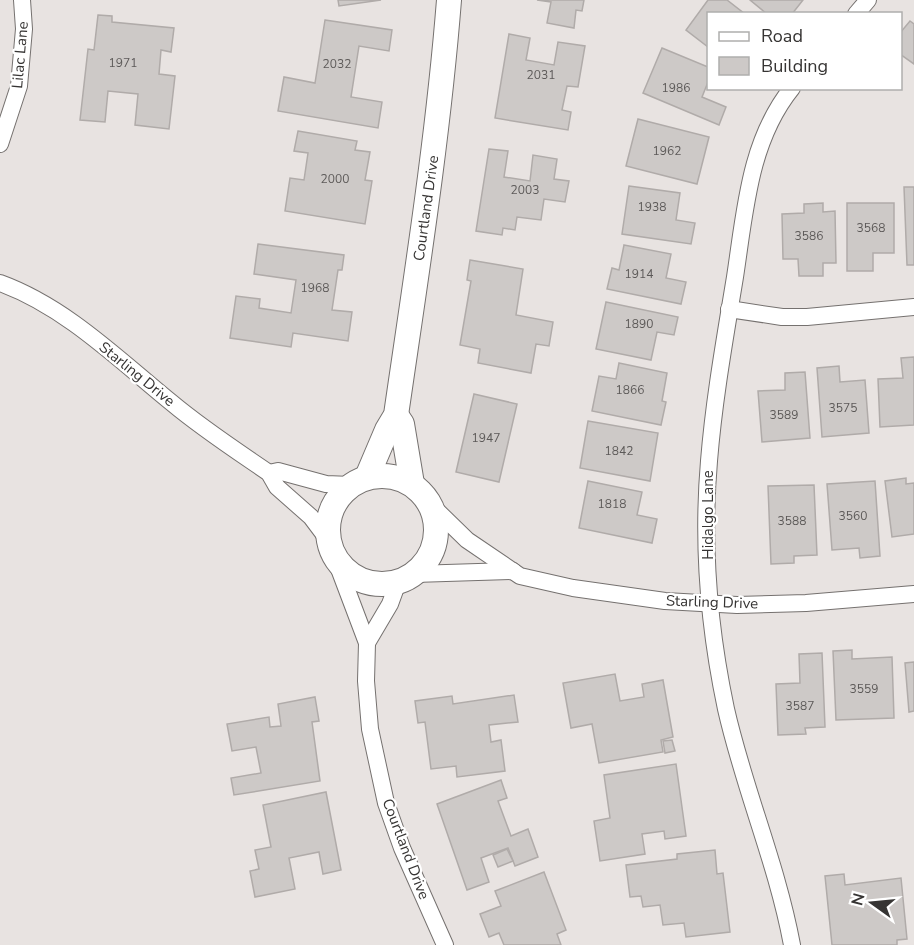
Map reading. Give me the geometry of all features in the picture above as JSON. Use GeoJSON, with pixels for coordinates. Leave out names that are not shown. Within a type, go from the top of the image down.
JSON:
{"type":"FeatureCollection","features":[{"type":"Feature","properties":{"kind":"street","name":"Lilac Lane"},"geometry":{"type":"LineString","coordinates":[[0,144],[19,86],[24,28],[22,0]]}},
{"type":"Feature","properties":{"kind":"street","name":"Courtland Drive"},"geometry":{"type":"LineString","coordinates":[[359,481],[396,415],[430,181],[443,75],[449,0]]}},
{"type":"Feature","properties":{"kind":"street"},"geometry":{"type":"LineString","coordinates":[[858,12],[868,0]]}},
{"type":"Feature","properties":{"kind":"street","name":"Hidalgo Lane"},"geometry":{"type":"LineString","coordinates":[[791,90],[771,122],[755,162],[749,189],[715,402],[709,464],[707,526],[711,604],[718,662],[730,723],[745,782],[777,879],[792,945]]}},
{"type":"Feature","properties":{"kind":"street","name":"Starling Drive"},"geometry":{"type":"LineString","coordinates":[[0,284],[15,289],[59,313],[174,405],[269,473],[277,487],[311,517],[331,547]]}},
{"type":"Feature","properties":{"kind":"street"},"geometry":{"type":"LineString","coordinates":[[729,309],[790,317],[914,307]]}},
{"type":"Feature","properties":{"kind":"street","name":"Courtland Drive"},"geometry":{"type":"LineString","coordinates":[[396,415],[402,424],[412,484]]}},
{"type":"Feature","properties":{"kind":"street","name":"Starling Drive"},"geometry":{"type":"LineString","coordinates":[[269,473],[278,471],[326,484],[359,481]]}},
{"type":"Feature","properties":{"kind":"street"},"geometry":{"type":"LineString","coordinates":[[367,643],[406,578],[425,562],[433,548],[436,532],[435,516],[428,502],[412,484],[398,477],[382,475],[359,481],[339,496],[331,509],[328,525],[331,547],[341,566],[353,576],[367,583],[382,584],[406,578]]}},
{"type":"Feature","properties":{"kind":"street","name":"Starling Drive"},"geometry":{"type":"LineString","coordinates":[[428,502],[466,540],[520,576],[591,591],[646,599],[711,604],[789,604],[914,594]]}},
{"type":"Feature","properties":{"kind":"street","name":"Courtland Drive"},"geometry":{"type":"LineString","coordinates":[[331,547],[367,643],[368,700],[379,776],[402,848],[445,945]]}},
{"type":"Feature","properties":{"kind":"street","name":"Starling Drive"},"geometry":{"type":"LineString","coordinates":[[406,578],[514,571]]}},
{"type":"Feature","properties":{"kind":"building"},"geometry":{"type":"Polygon","coordinates":[[[338,0],[381,0],[339,6],[338,0]]]}},
{"type":"Feature","properties":{"kind":"building"},"geometry":{"type":"Polygon","coordinates":[[[537,0],[584,0],[582,11],[576,10],[574,28],[547,23],[551,2],[537,0]]]}},
{"type":"Feature","properties":{"kind":"building"},"geometry":{"type":"Polygon","coordinates":[[[708,0],[727,0],[742,12],[707,12],[707,46],[686,30],[708,0]]]}},
{"type":"Feature","properties":{"kind":"building"},"geometry":{"type":"Polygon","coordinates":[[[750,0],[803,0],[794,12],[765,12],[750,0]]]}},
{"type":"Feature","properties":{"kind":"building"},"geometry":{"type":"Polygon","coordinates":[[[98,15],[112,16],[112,22],[174,28],[171,52],[161,50],[159,74],[175,76],[169,129],[135,125],[138,94],[108,91],[105,122],[80,120],[88,49],[94,50],[98,15]]]}},
{"type":"Feature","properties":{"kind":"building"},"geometry":{"type":"Polygon","coordinates":[[[325,20],[392,30],[389,51],[359,46],[351,97],[382,102],[378,128],[278,111],[284,77],[315,83],[325,20]]]}},
{"type":"Feature","properties":{"kind":"building"},"geometry":{"type":"Polygon","coordinates":[[[910,21],[914,24],[914,64],[902,55],[902,31],[910,21]]]}},
{"type":"Feature","properties":{"kind":"building"},"geometry":{"type":"Polygon","coordinates":[[[509,34],[530,38],[526,60],[554,65],[558,42],[585,46],[578,87],[567,86],[562,110],[571,112],[568,130],[495,118],[509,34]]]}},
{"type":"Feature","properties":{"kind":"building"},"geometry":{"type":"Polygon","coordinates":[[[662,48],[707,67],[707,84],[702,97],[726,107],[719,125],[643,93],[662,48]]]}},
{"type":"Feature","properties":{"kind":"building"},"geometry":{"type":"Polygon","coordinates":[[[638,119],[709,137],[697,184],[626,166],[638,119]]]}},
{"type":"Feature","properties":{"kind":"building"},"geometry":{"type":"Polygon","coordinates":[[[298,131],[357,141],[355,150],[370,152],[365,180],[372,181],[365,224],[285,211],[290,178],[304,180],[308,153],[294,151],[298,131]]]}},
{"type":"Feature","properties":{"kind":"building"},"geometry":{"type":"Polygon","coordinates":[[[489,149],[508,151],[504,177],[530,181],[533,155],[557,159],[554,179],[569,181],[565,202],[544,199],[541,220],[517,217],[515,230],[503,228],[502,235],[476,231],[489,149]]]}},
{"type":"Feature","properties":{"kind":"building"},"geometry":{"type":"Polygon","coordinates":[[[629,186],[680,193],[676,220],[695,223],[691,244],[622,234],[629,186]]]}},
{"type":"Feature","properties":{"kind":"building"},"geometry":{"type":"Polygon","coordinates":[[[904,187],[914,187],[914,265],[907,265],[904,187]]]}},
{"type":"Feature","properties":{"kind":"building"},"geometry":{"type":"Polygon","coordinates":[[[823,203],[823,212],[835,211],[836,263],[823,263],[823,276],[799,276],[798,259],[783,259],[782,214],[804,213],[804,204],[823,203]]]}},
{"type":"Feature","properties":{"kind":"building"},"geometry":{"type":"Polygon","coordinates":[[[847,203],[894,203],[894,253],[873,253],[873,271],[847,271],[847,203]]]}},
{"type":"Feature","properties":{"kind":"building"},"geometry":{"type":"Polygon","coordinates":[[[258,244],[344,255],[342,270],[338,270],[332,310],[352,312],[348,341],[293,333],[291,347],[230,338],[236,296],[260,299],[259,308],[291,313],[296,280],[254,274],[258,244]]]}},
{"type":"Feature","properties":{"kind":"building"},"geometry":{"type":"Polygon","coordinates":[[[624,245],[671,254],[666,278],[686,282],[681,304],[607,289],[612,268],[619,270],[624,245]]]}},
{"type":"Feature","properties":{"kind":"building"},"geometry":{"type":"Polygon","coordinates":[[[470,260],[523,269],[516,315],[553,322],[549,346],[536,344],[531,373],[478,363],[480,349],[460,345],[471,281],[467,280],[470,260]]]}},
{"type":"Feature","properties":{"kind":"building"},"geometry":{"type":"Polygon","coordinates":[[[606,302],[678,317],[674,335],[657,332],[651,360],[596,349],[606,302]]]}},
{"type":"Feature","properties":{"kind":"building"},"geometry":{"type":"Polygon","coordinates":[[[914,357],[914,425],[880,427],[878,379],[903,378],[901,358],[914,357]]]}},
{"type":"Feature","properties":{"kind":"building"},"geometry":{"type":"Polygon","coordinates":[[[619,363],[667,373],[662,401],[666,402],[661,425],[592,411],[599,376],[616,379],[619,363]]]}},
{"type":"Feature","properties":{"kind":"building"},"geometry":{"type":"Polygon","coordinates":[[[839,366],[840,382],[865,380],[869,433],[822,437],[817,368],[839,366]]]}},
{"type":"Feature","properties":{"kind":"building"},"geometry":{"type":"Polygon","coordinates":[[[805,372],[810,438],[762,442],[758,391],[785,390],[785,373],[805,372]]]}},
{"type":"Feature","properties":{"kind":"building"},"geometry":{"type":"Polygon","coordinates":[[[474,394],[517,404],[499,482],[456,472],[474,394]]]}},
{"type":"Feature","properties":{"kind":"building"},"geometry":{"type":"Polygon","coordinates":[[[588,421],[658,433],[650,481],[580,468],[588,421]]]}},
{"type":"Feature","properties":{"kind":"building"},"geometry":{"type":"Polygon","coordinates":[[[906,478],[906,484],[914,483],[914,534],[892,537],[885,481],[906,478]]]}},
{"type":"Feature","properties":{"kind":"building"},"geometry":{"type":"Polygon","coordinates":[[[588,481],[642,492],[637,515],[657,519],[652,543],[579,528],[588,481]]]}},
{"type":"Feature","properties":{"kind":"building"},"geometry":{"type":"Polygon","coordinates":[[[875,481],[880,556],[860,558],[859,548],[832,550],[827,484],[875,481]]]}},
{"type":"Feature","properties":{"kind":"building"},"geometry":{"type":"Polygon","coordinates":[[[814,485],[817,555],[794,556],[794,563],[771,564],[768,486],[814,485]]]}},
{"type":"Feature","properties":{"kind":"building"},"geometry":{"type":"Polygon","coordinates":[[[852,650],[852,659],[892,657],[894,718],[836,720],[833,651],[852,650]]]}},
{"type":"Feature","properties":{"kind":"building"},"geometry":{"type":"Polygon","coordinates":[[[822,653],[825,727],[805,728],[806,734],[778,735],[776,684],[800,683],[799,654],[822,653]]]}},
{"type":"Feature","properties":{"kind":"building"},"geometry":{"type":"Polygon","coordinates":[[[914,662],[914,711],[909,712],[905,663],[914,662]]]}},
{"type":"Feature","properties":{"kind":"building"},"geometry":{"type":"Polygon","coordinates":[[[615,674],[620,701],[644,697],[642,684],[663,680],[673,737],[661,740],[663,752],[599,763],[592,724],[571,728],[563,683],[615,674]]]}},
{"type":"Feature","properties":{"kind":"building"},"geometry":{"type":"Polygon","coordinates":[[[514,695],[518,722],[489,725],[491,742],[501,740],[505,771],[457,777],[456,766],[431,769],[425,722],[418,723],[415,701],[452,696],[453,704],[514,695]]]}},
{"type":"Feature","properties":{"kind":"building"},"geometry":{"type":"Polygon","coordinates":[[[315,697],[319,721],[312,722],[320,781],[234,795],[231,778],[261,773],[256,747],[232,751],[227,724],[269,717],[270,727],[281,726],[278,704],[315,697]]]}},
{"type":"Feature","properties":{"kind":"building"},"geometry":{"type":"Polygon","coordinates":[[[672,740],[675,751],[665,753],[663,741],[672,740]]]}},
{"type":"Feature","properties":{"kind":"building"},"geometry":{"type":"Polygon","coordinates":[[[676,764],[686,836],[665,839],[664,831],[642,834],[645,854],[600,861],[594,821],[610,818],[604,775],[676,764]]]}},
{"type":"Feature","properties":{"kind":"building"},"geometry":{"type":"Polygon","coordinates":[[[501,780],[507,798],[498,801],[511,836],[528,829],[538,857],[515,866],[508,848],[481,858],[489,882],[467,890],[437,804],[501,780]]]}},
{"type":"Feature","properties":{"kind":"building"},"geometry":{"type":"Polygon","coordinates":[[[326,792],[341,870],[323,874],[319,852],[289,858],[295,889],[255,897],[250,871],[259,869],[255,850],[271,847],[263,805],[326,792]]]}},
{"type":"Feature","properties":{"kind":"building"},"geometry":{"type":"Polygon","coordinates":[[[507,849],[513,861],[498,867],[493,855],[507,849]]]}},
{"type":"Feature","properties":{"kind":"building"},"geometry":{"type":"Polygon","coordinates":[[[715,850],[717,874],[723,873],[730,932],[686,937],[684,923],[663,925],[660,905],[643,907],[641,896],[630,897],[626,865],[677,859],[677,854],[715,850]]]}},
{"type":"Feature","properties":{"kind":"building"},"geometry":{"type":"Polygon","coordinates":[[[544,872],[566,930],[557,934],[561,945],[504,945],[499,933],[489,937],[480,914],[501,906],[495,891],[544,872]]]}},
{"type":"Feature","properties":{"kind":"building"},"geometry":{"type":"Polygon","coordinates":[[[844,874],[845,885],[901,878],[907,939],[897,940],[897,945],[832,945],[825,876],[844,874]]]}}]}
